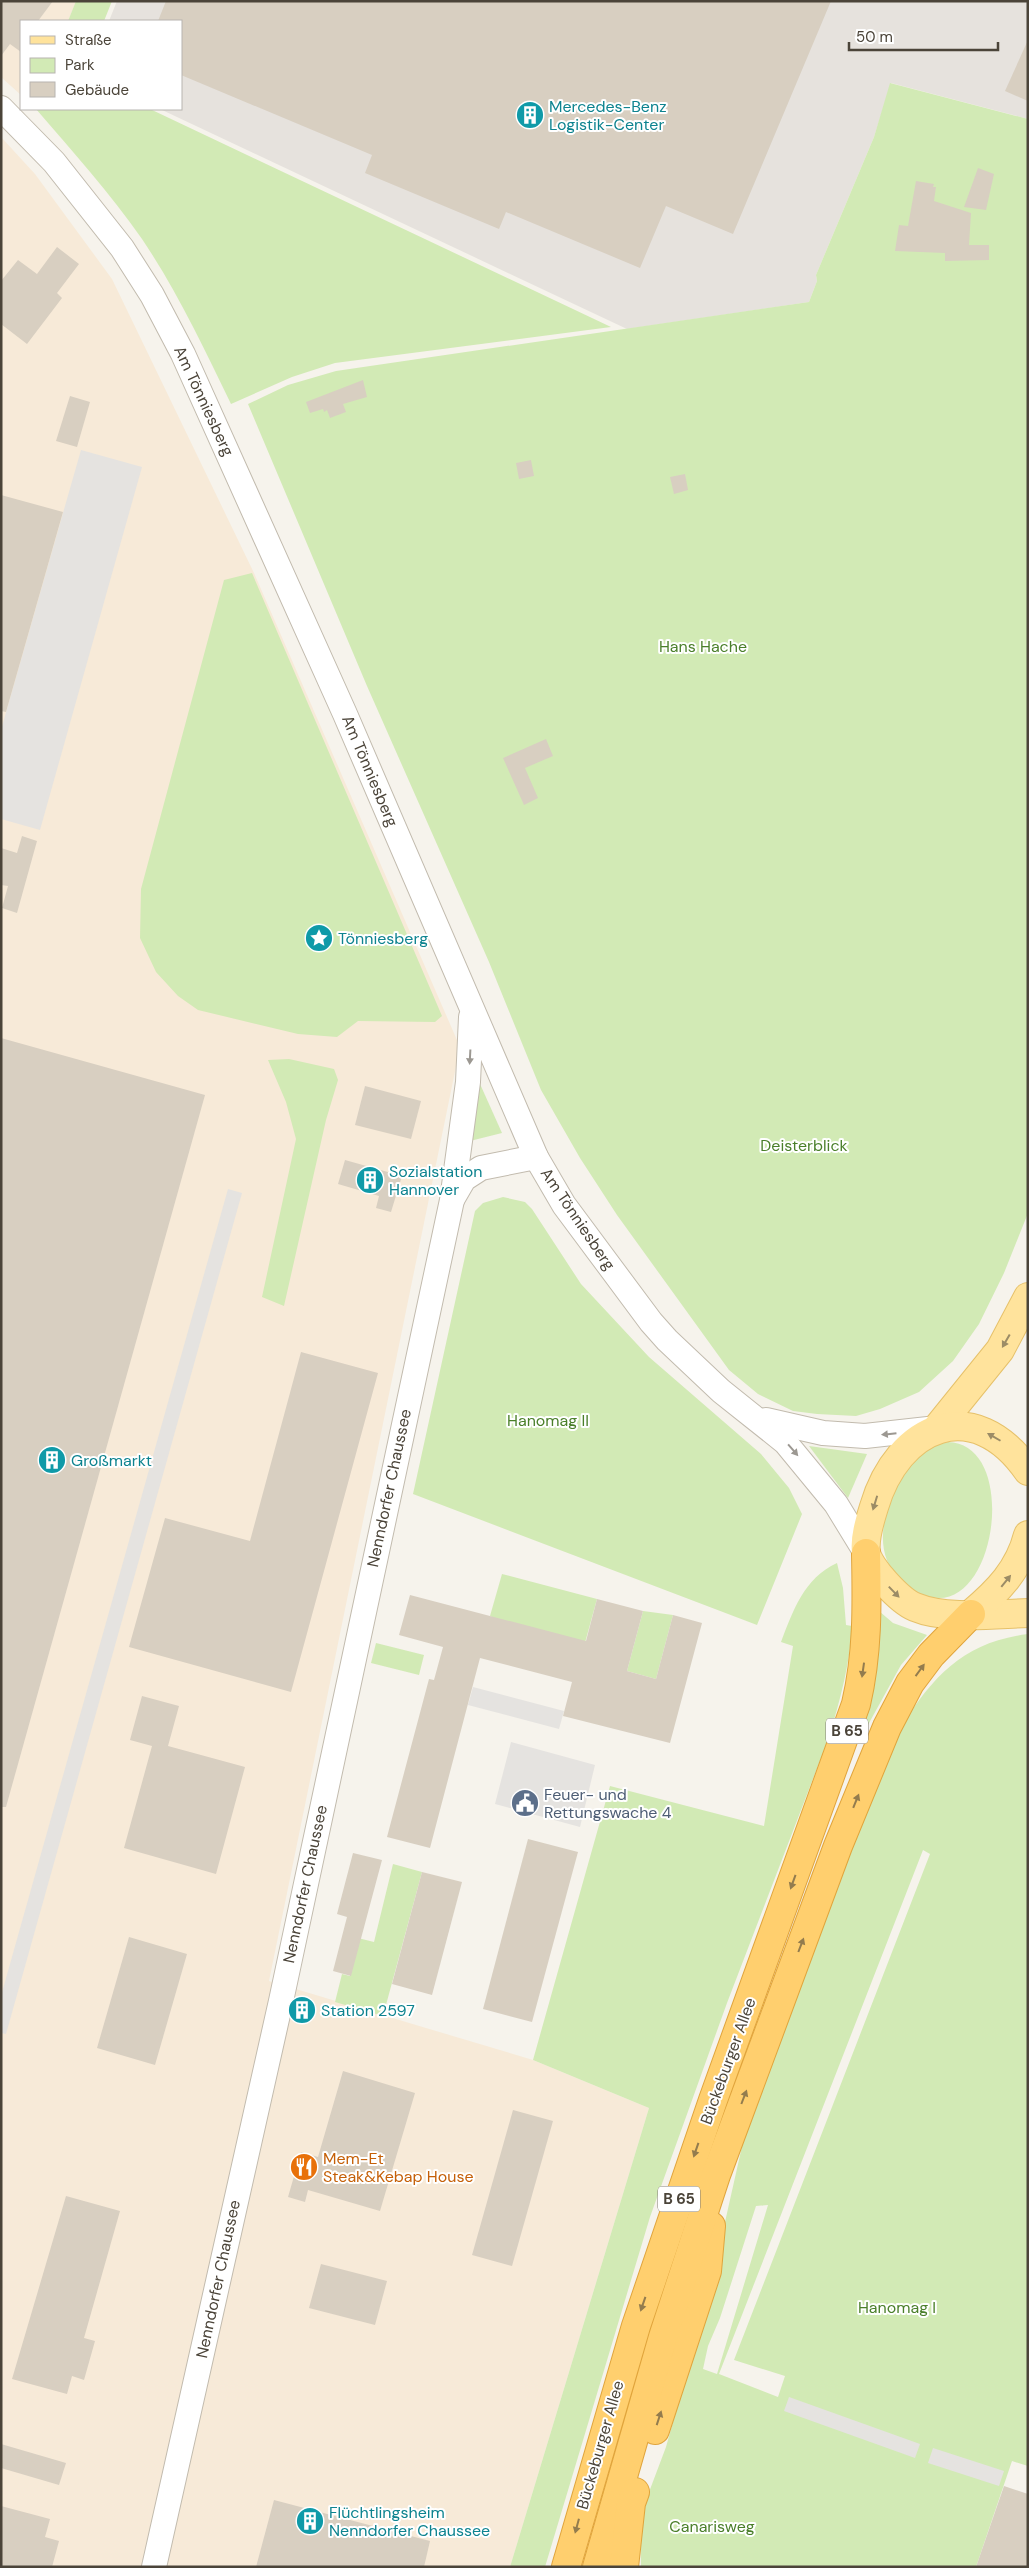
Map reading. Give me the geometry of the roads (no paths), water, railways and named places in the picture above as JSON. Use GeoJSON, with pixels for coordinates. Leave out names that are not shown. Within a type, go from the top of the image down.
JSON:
{"type":"FeatureCollection","features":[{"type":"Feature","properties":{"kind":"highway","name":"Bückeburger Allee"},"geometry":{"type":"LineString","coordinates":[[566,2567],[636,2326],[713,2100],[856,1704],[864,1670],[867,1621],[866,1553]]}},
{"type":"Feature","properties":{"kind":"highway","name":"Bückeburger Allee"},"geometry":{"type":"LineString","coordinates":[[597,2567],[663,2337],[716,2175],[838,1846],[887,1727],[910,1683],[931,1655],[971,1614]]}},
{"type":"Feature","properties":{"kind":"highway"},"geometry":{"type":"LineString","coordinates":[[624,2567],[631,2503],[707,2271],[716,2175]]}},
{"type":"Feature","properties":{"kind":"main road","name":"B 65"},"geometry":{"type":"LineString","coordinates":[[866,1553],[868,1530],[876,1500],[891,1466],[904,1449],[937,1428],[1000,1350],[1028,1297]]}},
{"type":"Feature","properties":{"kind":"main road"},"geometry":{"type":"LineString","coordinates":[[937,1428],[956,1427],[988,1434],[1016,1454],[1028,1471]]}},
{"type":"Feature","properties":{"kind":"main road","name":"B 65"},"geometry":{"type":"LineString","coordinates":[[971,1614],[1001,1587],[1014,1571],[1028,1535]]}},
{"type":"Feature","properties":{"kind":"main road"},"geometry":{"type":"LineString","coordinates":[[866,1553],[881,1578],[902,1601],[923,1610],[971,1614],[1028,1613]]}},
{"type":"Feature","properties":{"kind":"street","name":"Am Tönniesberg"},"geometry":{"type":"LineString","coordinates":[[1,108],[54,162],[122,248],[152,295],[183,354],[337,696],[536,1157],[564,1205],[651,1322],[667,1340],[721,1391],[757,1417],[785,1442],[809,1469],[836,1504],[866,1553]]}},
{"type":"Feature","properties":{"kind":"street","name":"Nenndorfer Chaussee"},"geometry":{"type":"LineString","coordinates":[[154,2567],[281,2001],[452,1200],[468,1082],[471,1008]]}},
{"type":"Feature","properties":{"kind":"street","name":"Nenndorfer Chaussee"},"geometry":{"type":"LineString","coordinates":[[452,1200],[464,1179],[481,1168],[536,1157]]}},
{"type":"Feature","properties":{"kind":"street","name":"Am Tönniesberg"},"geometry":{"type":"LineString","coordinates":[[757,1417],[792,1428],[848,1435],[865,1436],[937,1428]]}},
{"type":"Feature","properties":{"kind":"place","name":"Mercedes-Benz Logistik-Center"},"geometry":{"type":"Point","coordinates":[530,115]}},
{"type":"Feature","properties":{"kind":"place","name":"Tönniesberg"},"geometry":{"type":"Point","coordinates":[319,938]}},
{"type":"Feature","properties":{"kind":"place","name":"Sozialstation Hannover"},"geometry":{"type":"Point","coordinates":[370,1180]}},
{"type":"Feature","properties":{"kind":"place","name":"Großmarkt"},"geometry":{"type":"Point","coordinates":[52,1460]}},
{"type":"Feature","properties":{"kind":"place","name":"Feuer- und Rettungswache 4"},"geometry":{"type":"Point","coordinates":[525,1803]}},
{"type":"Feature","properties":{"kind":"place","name":"Station 2597"},"geometry":{"type":"Point","coordinates":[302,2010]}},
{"type":"Feature","properties":{"kind":"place","name":"Mem-Et Steak&Kebap House"},"geometry":{"type":"Point","coordinates":[304,2167]}},
{"type":"Feature","properties":{"kind":"place","name":"Flüchtlingsheim Nenndorfer Chaussee"},"geometry":{"type":"Point","coordinates":[310,2521]}},
{"type":"Feature","properties":{"kind":"park label","name":"Hans Hache"},"geometry":{"type":"Point","coordinates":[703,646]}},
{"type":"Feature","properties":{"kind":"park label","name":"Deisterblick"},"geometry":{"type":"Point","coordinates":[804,1145]}},
{"type":"Feature","properties":{"kind":"park label","name":"Hanomag II"},"geometry":{"type":"Point","coordinates":[548,1420]}},
{"type":"Feature","properties":{"kind":"park label","name":"Hanomag I"},"geometry":{"type":"Point","coordinates":[897,2307]}},
{"type":"Feature","properties":{"kind":"park label","name":"Canarisweg"},"geometry":{"type":"Point","coordinates":[712,2526]}}]}
